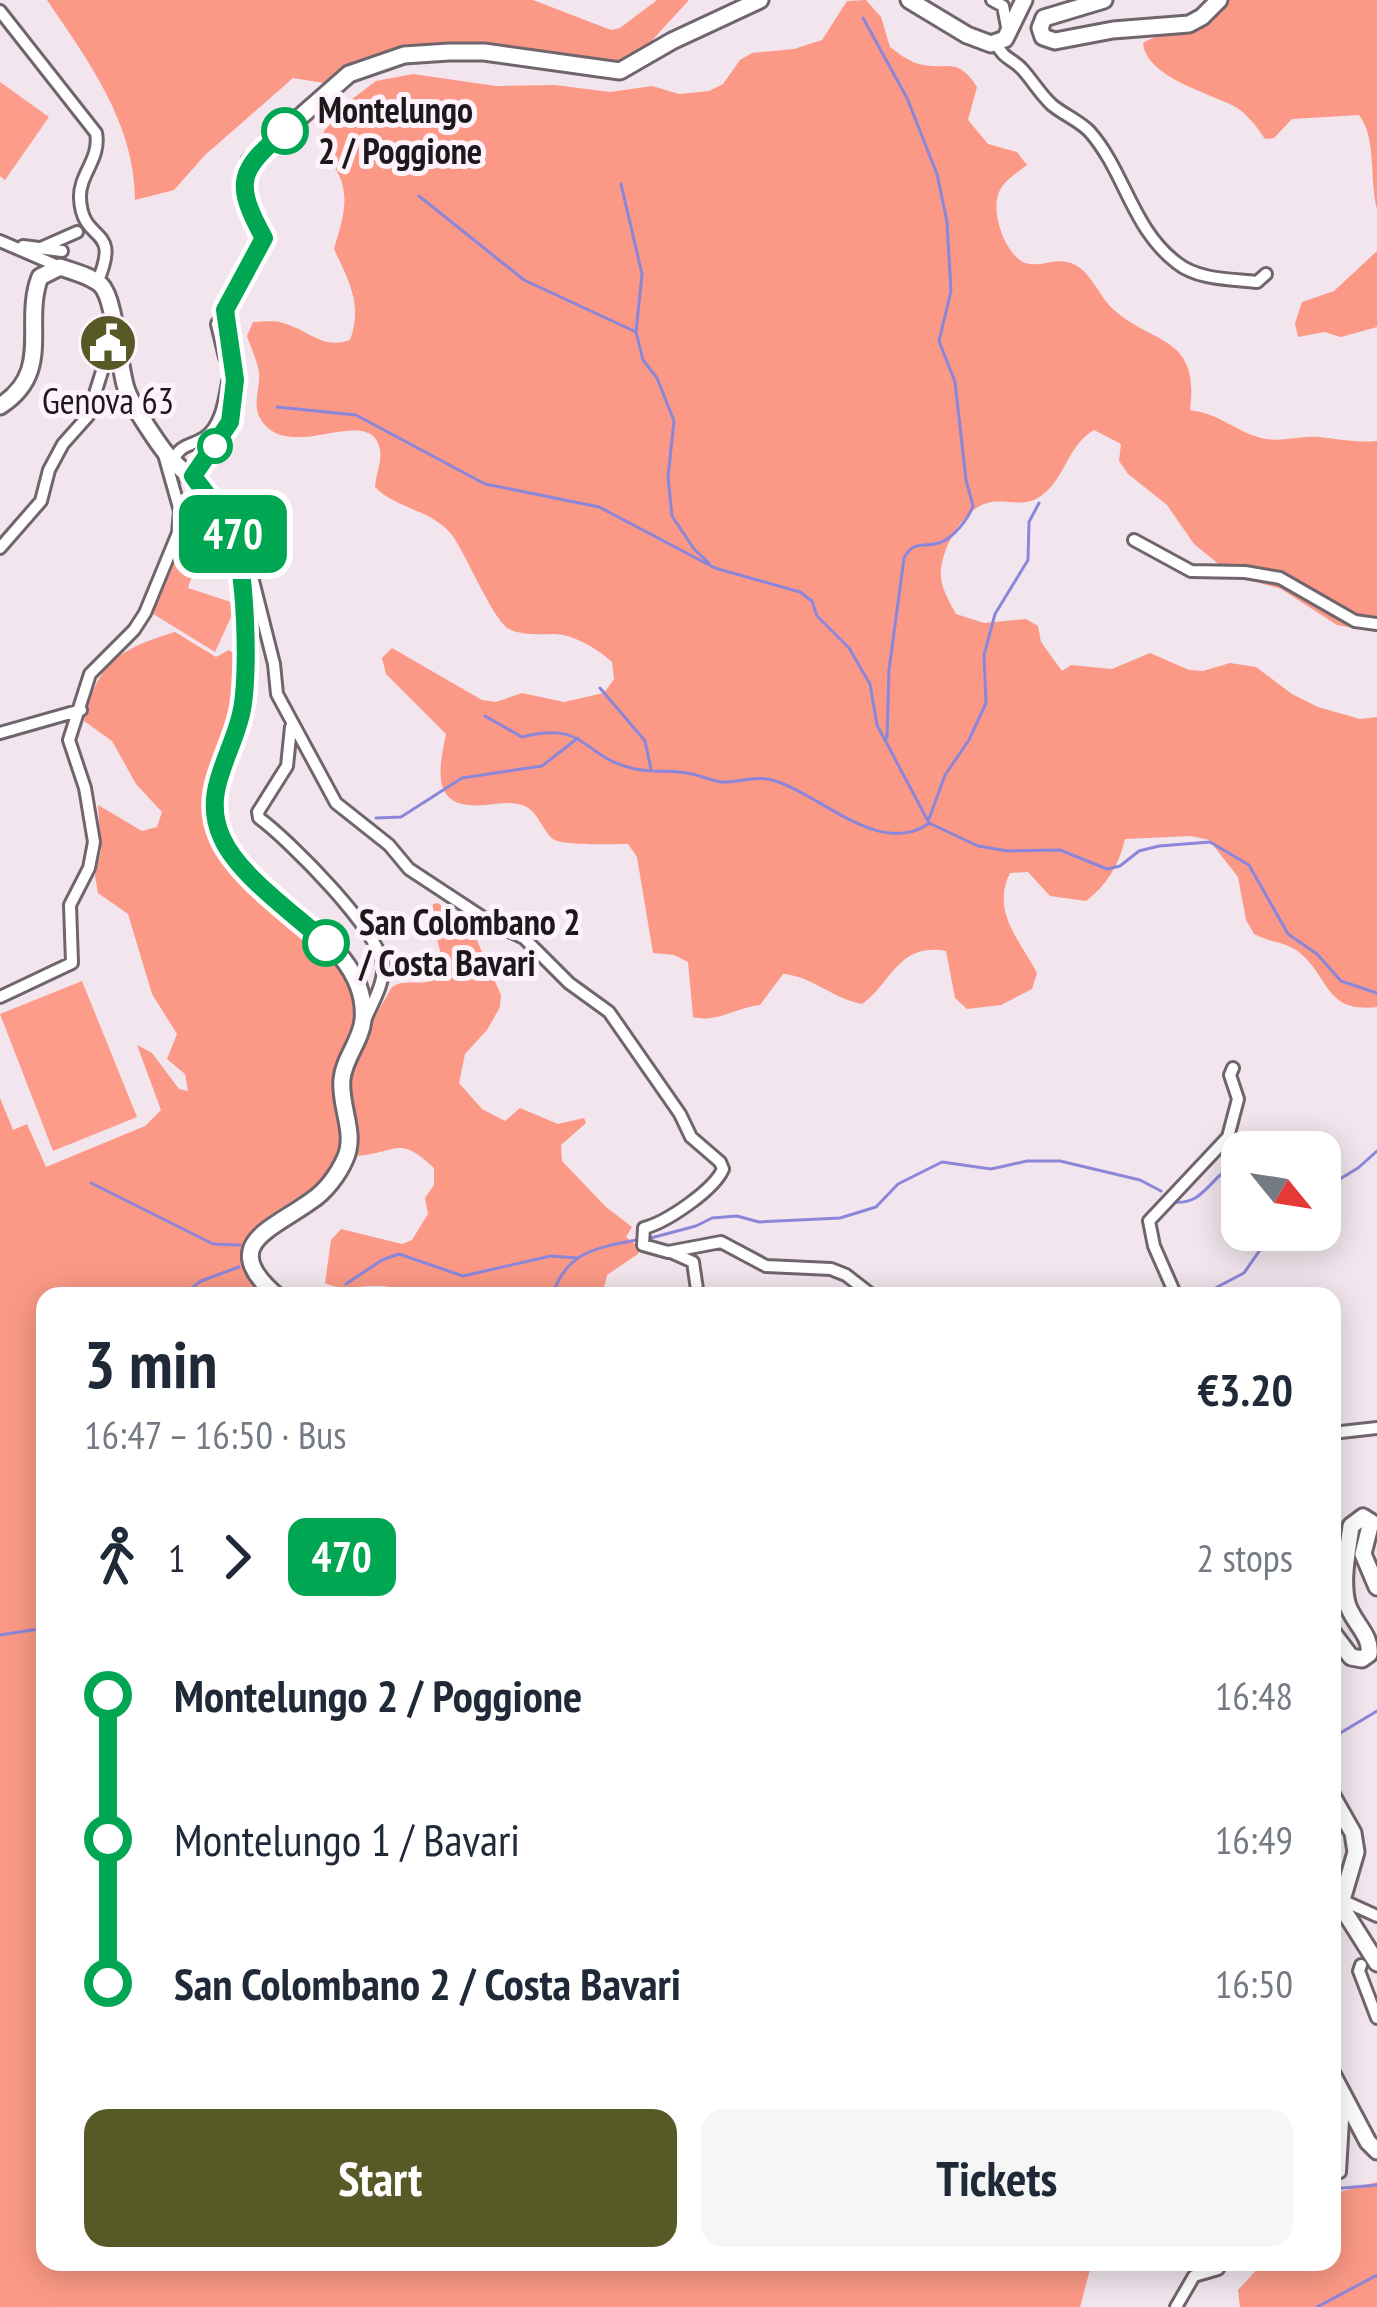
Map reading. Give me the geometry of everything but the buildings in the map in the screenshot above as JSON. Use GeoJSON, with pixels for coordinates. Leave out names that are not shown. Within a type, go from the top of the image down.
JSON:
{"type":"FeatureCollection","features":[{"type":"Feature","properties":{"kind":"street"},"geometry":{"type":"LineString","coordinates":[[168,455],[206,437],[219,419],[228,381],[217,324],[264,238],[250,214],[245,187],[250,161],[349,74],[404,55],[449,52],[484,52],[620,71],[672,40],[760,0]]}},
{"type":"Feature","properties":{"kind":"street"},"geometry":{"type":"LineString","coordinates":[[909,0],[967,35],[1003,38]]}},
{"type":"Feature","properties":{"kind":"street"},"geometry":{"type":"LineString","coordinates":[[992,0],[1003,6],[1001,54],[1021,66],[1040,93],[1087,129],[1118,175],[1144,229],[1167,255],[1204,275],[1257,282],[1266,274]]}},
{"type":"Feature","properties":{"kind":"street"},"geometry":{"type":"LineString","coordinates":[[1003,38],[1024,0]]}},
{"type":"Feature","properties":{"kind":"street"},"geometry":{"type":"LineString","coordinates":[[1104,0],[1044,18],[1042,37],[1055,41],[1113,30],[1189,24],[1219,0]]}},
{"type":"Feature","properties":{"kind":"street"},"geometry":{"type":"LineString","coordinates":[[0,11],[96,133],[97,150],[80,197],[85,221],[103,237],[108,256],[97,283]]}},
{"type":"Feature","properties":{"kind":"street"},"geometry":{"type":"LineString","coordinates":[[18,247],[43,247],[77,232]]}},
{"type":"Feature","properties":{"kind":"street"},"geometry":{"type":"LineString","coordinates":[[0,241],[66,264]]}},
{"type":"Feature","properties":{"kind":"street"},"geometry":{"type":"LineString","coordinates":[[43,247],[97,283],[107,298],[128,394],[168,455],[193,476],[241,535],[274,664],[277,694],[336,803],[389,845],[409,869],[437,884],[458,903],[524,938],[569,983],[609,1012],[691,1137],[720,1162],[719,1179],[683,1211],[642,1232],[643,1245],[693,1262],[697,1287]]}},
{"type":"Feature","properties":{"kind":"street"},"geometry":{"type":"LineString","coordinates":[[0,406],[29,375],[37,281],[66,264]]}},
{"type":"Feature","properties":{"kind":"street"},"geometry":{"type":"LineString","coordinates":[[193,476],[224,433],[234,403],[225,310]]}},
{"type":"Feature","properties":{"kind":"street"},"geometry":{"type":"LineString","coordinates":[[0,548],[41,502],[49,470],[63,444],[88,416],[114,333]]}},
{"type":"Feature","properties":{"kind":"street"},"geometry":{"type":"LineString","coordinates":[[0,997],[72,963],[70,904],[94,852],[85,788],[69,740],[93,669],[145,613],[178,533],[180,512],[168,455]]}},
{"type":"Feature","properties":{"kind":"street"},"geometry":{"type":"LineString","coordinates":[[228,524],[241,572],[244,690],[241,713],[214,786],[213,811],[223,841],[244,868],[344,959],[361,994],[363,1023]]}},
{"type":"Feature","properties":{"kind":"street"},"geometry":{"type":"LineString","coordinates":[[1134,540],[1191,571],[1280,578],[1355,621],[1377,624]]}},
{"type":"Feature","properties":{"kind":"street"},"geometry":{"type":"LineString","coordinates":[[0,733],[80,710]]}},
{"type":"Feature","properties":{"kind":"street"},"geometry":{"type":"LineString","coordinates":[[268,1287],[253,1271],[252,1243],[263,1230],[316,1198],[348,1153],[342,1072],[384,969],[377,944],[282,835],[259,818],[258,812],[287,766],[291,723]]}},
{"type":"Feature","properties":{"kind":"street"},"geometry":{"type":"LineString","coordinates":[[1172,1287],[1149,1221],[1228,1137],[1238,1099],[1230,1075],[1233,1068]]}},
{"type":"Feature","properties":{"kind":"street"},"geometry":{"type":"LineString","coordinates":[[668,1252],[721,1242],[766,1266],[831,1269],[858,1287]]}},
{"type":"Feature","properties":{"kind":"street"},"geometry":{"type":"LineString","coordinates":[[1341,1432],[1377,1428]]}},
{"type":"Feature","properties":{"kind":"street"},"geometry":{"type":"LineString","coordinates":[[1341,1644],[1358,1660],[1370,1654],[1371,1644],[1352,1615],[1346,1587],[1351,1526],[1363,1517],[1374,1520],[1363,1554],[1377,1587]]}},
{"type":"Feature","properties":{"kind":"street"},"geometry":{"type":"LineString","coordinates":[[1341,1812],[1353,1833],[1356,1852],[1342,1900],[1369,1964],[1359,1971],[1377,2018]]}},
{"type":"Feature","properties":{"kind":"street"},"geometry":{"type":"LineString","coordinates":[[1342,1900],[1377,1916]]}},
{"type":"Feature","properties":{"kind":"street"},"geometry":{"type":"LineString","coordinates":[[1341,2094],[1377,2151]]}},
{"type":"Feature","properties":{"kind":"street"},"geometry":{"type":"LineString","coordinates":[[1341,2154],[1344,2101]]}},
{"type":"Feature","properties":{"kind":"street"},"geometry":{"type":"LineString","coordinates":[[1177,2307],[1193,2271]]}},
{"type":"Feature","properties":{"kind":"street"},"geometry":{"type":"LineString","coordinates":[[1194,2276],[1211,2271]]}},
{"type":"Feature","properties":{"kind":"shaded area"},"geometry":{"type":"Polygon","coordinates":[[[47,0],[533,0],[611,30],[657,0],[689,0],[634,60],[620,68],[402,50],[354,67],[330,84],[293,78],[205,155],[174,190],[135,200],[127,145],[107,95],[47,0]]]}},
{"type":"Feature","properties":{"kind":"shaded area"},"geometry":{"type":"Polygon","coordinates":[[[866,0],[881,17],[896,52],[926,66],[963,70],[977,87],[968,120],[988,144],[1017,152],[1027,165],[1005,183],[997,198],[998,219],[1011,251],[1025,263],[1065,261],[1078,267],[1114,310],[1170,345],[1188,368],[1190,410],[1268,439],[1377,441],[1377,632],[1337,625],[1281,589],[1232,575],[1194,544],[1167,505],[1128,474],[1119,461],[1121,444],[1094,430],[1077,445],[1042,495],[1029,501],[987,503],[970,513],[950,540],[941,576],[956,614],[984,623],[1026,619],[1038,626],[1041,642],[1062,671],[1071,665],[1112,669],[1150,653],[1189,670],[1230,663],[1256,667],[1318,707],[1360,719],[1377,717],[1377,1007],[1347,1005],[1330,992],[1300,953],[1254,934],[1246,920],[1238,877],[1209,840],[1191,836],[1125,839],[1111,874],[1086,901],[1050,896],[1028,872],[1010,873],[1005,912],[1037,973],[1032,989],[1001,1005],[967,1009],[955,998],[946,951],[930,950],[906,958],[862,1004],[783,974],[760,1005],[710,1018],[693,1017],[688,962],[653,953],[637,857],[628,844],[558,841],[522,805],[467,805],[447,795],[442,786],[446,734],[386,674],[382,658],[392,648],[482,700],[496,702],[522,693],[564,702],[604,693],[614,679],[612,662],[569,637],[509,629],[452,535],[435,520],[375,487],[380,450],[374,437],[348,431],[295,437],[279,434],[260,419],[259,372],[247,336],[253,322],[283,323],[331,343],[350,340],[354,327],[353,293],[334,249],[344,195],[338,172],[320,146],[324,131],[352,99],[376,81],[413,74],[496,86],[555,85],[610,92],[652,86],[679,94],[709,91],[723,84],[740,60],[752,53],[794,49],[822,40],[847,1],[866,0]]]}},
{"type":"Feature","properties":{"kind":"shaded area"},"geometry":{"type":"Polygon","coordinates":[[[1227,0],[1377,0],[1377,209],[1368,135],[1359,115],[1292,119],[1274,138],[1265,139],[1237,108],[1178,82],[1154,65],[1143,43],[1209,21],[1227,0]]]}},
{"type":"Feature","properties":{"kind":"shaded area"},"geometry":{"type":"Polygon","coordinates":[[[0,82],[49,117],[5,180],[0,176],[0,82]]]}},
{"type":"Feature","properties":{"kind":"shaded area"},"geometry":{"type":"Polygon","coordinates":[[[1377,251],[1377,327],[1341,337],[1324,332],[1298,337],[1295,323],[1302,302],[1334,291],[1377,251]]]}},
{"type":"Feature","properties":{"kind":"shaded area"},"geometry":{"type":"Polygon","coordinates":[[[176,542],[201,550],[188,588],[237,604],[215,652],[150,612],[176,542]]]}},
{"type":"Feature","properties":{"kind":"shaded area"},"geometry":{"type":"Polygon","coordinates":[[[175,632],[216,657],[229,650],[234,654],[236,709],[209,791],[212,831],[245,877],[339,969],[353,991],[357,1013],[334,1082],[340,1153],[323,1179],[249,1234],[242,1251],[245,1271],[257,1287],[36,1287],[36,2271],[1090,2271],[1080,2307],[0,2307],[0,1098],[13,1130],[27,1124],[46,1167],[145,1126],[161,1110],[137,1045],[152,1053],[179,1089],[188,1091],[185,1074],[167,1059],[177,1034],[152,994],[128,914],[98,893],[95,876],[101,851],[98,805],[142,831],[157,827],[162,812],[136,784],[112,741],[84,721],[104,672],[139,645],[175,632]]]}},
{"type":"Feature","properties":{"kind":"shaded area"},"geometry":{"type":"Polygon","coordinates":[[[438,903],[475,936],[501,995],[487,1030],[465,1054],[459,1083],[482,1109],[505,1121],[520,1108],[558,1124],[584,1118],[586,1123],[561,1145],[562,1161],[632,1227],[626,1237],[640,1248],[607,1275],[604,1287],[343,1287],[325,1283],[331,1240],[341,1229],[402,1244],[412,1240],[428,1214],[425,1198],[434,1185],[434,1168],[422,1158],[398,1148],[357,1156],[347,1084],[357,1048],[392,987],[440,976],[433,904],[438,903]]]}},
{"type":"Feature","properties":{"kind":"shaded area"},"geometry":{"type":"Polygon","coordinates":[[[82,981],[137,1117],[53,1151],[0,1014],[82,981]]]}},
{"type":"Feature","properties":{"kind":"shaded area"},"geometry":{"type":"Polygon","coordinates":[[[1377,2182],[1377,2307],[1240,2307],[1238,2290],[1256,2271],[1341,2271],[1341,2192],[1377,2182]]]}},
{"type":"Feature","properties":{"kind":"waterway"},"geometry":{"type":"LineString","coordinates":[[863,18],[907,98],[937,174],[947,222],[951,291],[939,341],[955,382],[973,506],[950,537],[915,547],[904,558],[889,670],[887,738]]}},
{"type":"Feature","properties":{"kind":"waterway"},"geometry":{"type":"LineString","coordinates":[[621,184],[642,274],[636,332],[643,360],[657,378],[674,421],[668,477],[672,516],[709,563]]}},
{"type":"Feature","properties":{"kind":"waterway"},"geometry":{"type":"LineString","coordinates":[[419,196],[524,280],[634,331]]}},
{"type":"Feature","properties":{"kind":"waterway"},"geometry":{"type":"LineString","coordinates":[[277,407],[356,415],[485,484],[599,507],[715,568],[800,592],[849,648],[870,684],[877,725],[929,823],[978,846],[1060,850],[1107,869],[1120,866],[1139,851],[1210,842],[1249,865],[1288,934],[1317,954],[1341,981],[1377,993]]}},
{"type":"Feature","properties":{"kind":"waterway"},"geometry":{"type":"LineString","coordinates":[[929,819],[945,775],[986,703],[984,655],[995,614],[1028,560],[1029,522],[1039,503]]}},
{"type":"Feature","properties":{"kind":"waterway"},"geometry":{"type":"LineString","coordinates":[[600,688],[645,741],[651,769]]}},
{"type":"Feature","properties":{"kind":"waterway"},"geometry":{"type":"LineString","coordinates":[[485,716],[522,737],[572,736],[614,762],[638,770],[721,782],[767,779],[888,833],[928,824]]}},
{"type":"Feature","properties":{"kind":"waterway"},"geometry":{"type":"LineString","coordinates":[[376,818],[401,817],[462,778],[542,766],[578,738]]}},
{"type":"Feature","properties":{"kind":"waterway"},"geometry":{"type":"LineString","coordinates":[[1341,1178],[1377,1151]]}},
{"type":"Feature","properties":{"kind":"waterway"},"geometry":{"type":"LineString","coordinates":[[647,1239],[712,1218],[737,1216],[759,1222],[840,1218],[876,1207],[898,1184],[942,1162],[991,1169],[1027,1161],[1060,1161],[1140,1180],[1161,1191]]}},
{"type":"Feature","properties":{"kind":"waterway"},"geometry":{"type":"LineString","coordinates":[[1173,1202],[1193,1199],[1221,1174]]}},
{"type":"Feature","properties":{"kind":"waterway"},"geometry":{"type":"LineString","coordinates":[[91,1183],[213,1244],[240,1245]]}},
{"type":"Feature","properties":{"kind":"waterway"},"geometry":{"type":"LineString","coordinates":[[556,1287],[565,1270],[584,1254],[637,1240]]}},
{"type":"Feature","properties":{"kind":"waterway"},"geometry":{"type":"LineString","coordinates":[[1217,1287],[1244,1273],[1259,1251]]}},
{"type":"Feature","properties":{"kind":"waterway"},"geometry":{"type":"LineString","coordinates":[[346,1284],[399,1254],[463,1276],[551,1256],[577,1258]]}},
{"type":"Feature","properties":{"kind":"waterway"},"geometry":{"type":"LineString","coordinates":[[193,1287],[239,1267]]}},
{"type":"Feature","properties":{"kind":"waterway"},"geometry":{"type":"LineString","coordinates":[[0,1635],[36,1629]]}},
{"type":"Feature","properties":{"kind":"waterway"},"geometry":{"type":"LineString","coordinates":[[1341,1733],[1377,1711]]}},
{"type":"Feature","properties":{"kind":"waterway"},"geometry":{"type":"LineString","coordinates":[[1341,2188],[1377,2185]]}},
{"type":"Feature","properties":{"kind":"waterway"},"geometry":{"type":"LineString","coordinates":[[1317,2307],[1377,2275]]}},
{"type":"Feature","properties":{"kind":"bus line","name":"470"},"geometry":{"type":"LineString","coordinates":[[285,131],[250,161],[247,171],[250,214],[264,238],[225,310],[235,380],[230,422],[193,476],[228,524],[241,572],[244,690],[241,713],[214,786],[213,811],[223,841],[244,868],[326,943]]}},
{"type":"Feature","properties":{"kind":"place","name":"Montelungo 2 / Poggione"},"geometry":{"type":"Point","coordinates":[285,131]}},
{"type":"Feature","properties":{"kind":"place","name":"Genova 63"},"geometry":{"type":"Point","coordinates":[108,343]}},
{"type":"Feature","properties":{"kind":"place","name":"San Colombano 2 / Costa Bavari"},"geometry":{"type":"Point","coordinates":[326,943]}}]}
